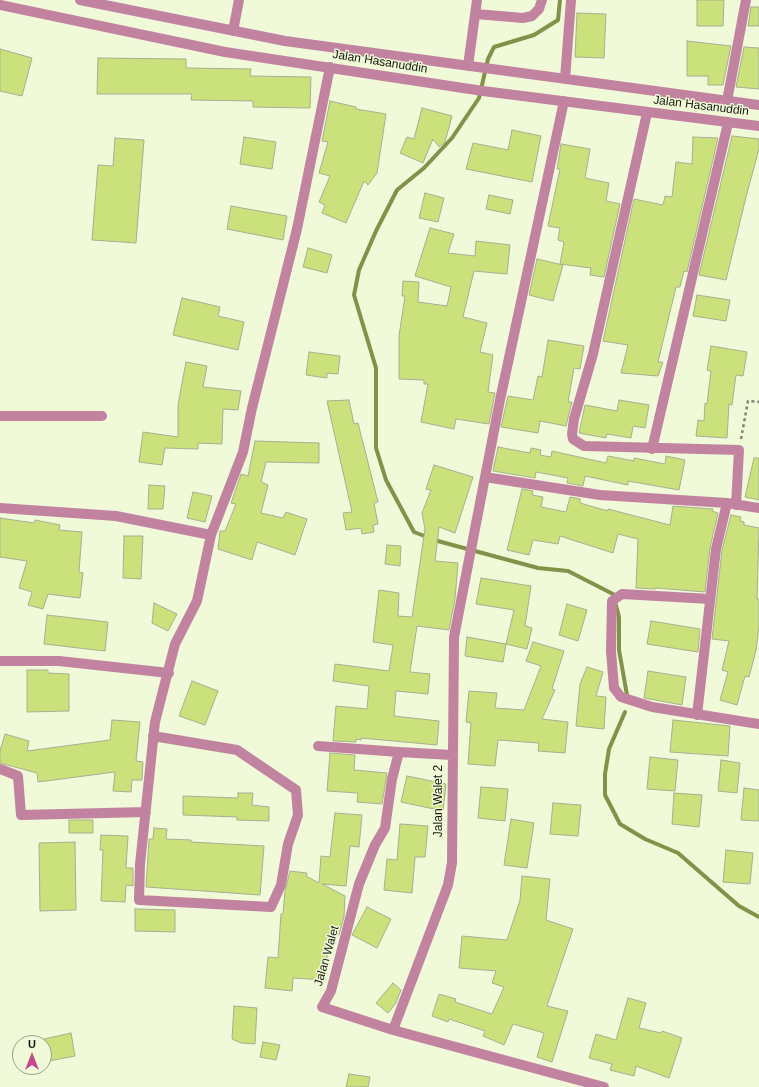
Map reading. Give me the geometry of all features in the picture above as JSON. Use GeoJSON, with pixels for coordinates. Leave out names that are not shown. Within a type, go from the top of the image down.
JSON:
{"type":"FeatureCollection","features":[{"type":"Feature","properties":{"kind":"street","name":"Jalan Hasanuddin"},"geometry":{"type":"LineString","coordinates":[[80,0],[233,31],[351,51],[759,105]]}},
{"type":"Feature","properties":{"kind":"street"},"geometry":{"type":"LineString","coordinates":[[233,31],[239,0]]}},
{"type":"Feature","properties":{"kind":"street"},"geometry":{"type":"LineString","coordinates":[[477,0],[477,67]]}},
{"type":"Feature","properties":{"kind":"street"},"geometry":{"type":"LineString","coordinates":[[476,14],[523,18],[532,16],[539,9],[542,0]]}},
{"type":"Feature","properties":{"kind":"street"},"geometry":{"type":"LineString","coordinates":[[564,79],[566,40],[571,0]]}},
{"type":"Feature","properties":{"kind":"street"},"geometry":{"type":"LineString","coordinates":[[727,101],[746,0]]}},
{"type":"Feature","properties":{"kind":"street","name":"Jalan Hasanuddin"},"geometry":{"type":"LineString","coordinates":[[0,5],[225,52],[472,90],[759,126]]}},
{"type":"Feature","properties":{"kind":"street"},"geometry":{"type":"LineString","coordinates":[[153,736],[237,750],[296,790],[298,815],[288,844],[281,885],[271,907],[139,900],[140,864],[153,736],[155,722],[176,644],[197,601],[211,535],[243,452],[252,408],[297,229],[330,67]]}},
{"type":"Feature","properties":{"kind":"street","name":"Jalan Walet 2"},"geometry":{"type":"LineString","coordinates":[[393,1030],[448,885],[452,863],[454,637],[467,563],[564,102]]}},
{"type":"Feature","properties":{"kind":"street"},"geometry":{"type":"LineString","coordinates":[[648,112],[593,354],[574,419],[572,434],[573,439],[584,446],[652,449],[739,450],[731,504],[716,549],[697,715]]}},
{"type":"Feature","properties":{"kind":"street"},"geometry":{"type":"LineString","coordinates":[[652,449],[728,123]]}},
{"type":"Feature","properties":{"kind":"street"},"geometry":{"type":"LineString","coordinates":[[0,416],[102,416]]}},
{"type":"Feature","properties":{"kind":"street"},"geometry":{"type":"LineString","coordinates":[[485,477],[600,495],[731,504],[759,508]]}},
{"type":"Feature","properties":{"kind":"street"},"geometry":{"type":"LineString","coordinates":[[0,508],[116,516],[211,535]]}},
{"type":"Feature","properties":{"kind":"street"},"geometry":{"type":"LineString","coordinates":[[710,599],[622,594],[612,601],[611,651],[614,688],[617,694],[633,702],[697,715],[759,724]]}},
{"type":"Feature","properties":{"kind":"street"},"geometry":{"type":"LineString","coordinates":[[0,660],[59,660],[168,673]]}},
{"type":"Feature","properties":{"kind":"street"},"geometry":{"type":"LineString","coordinates":[[318,746],[452,755]]}},
{"type":"Feature","properties":{"kind":"street","name":"Jalan Walet"},"geometry":{"type":"LineString","coordinates":[[399,752],[392,779],[385,828],[375,845],[359,884],[331,991],[322,1007],[393,1030],[604,1087]]}},
{"type":"Feature","properties":{"kind":"street"},"geometry":{"type":"LineString","coordinates":[[0,769],[18,776],[21,815],[146,812]]}},
{"type":"Feature","properties":{"kind":"path"},"geometry":{"type":"LineString","coordinates":[[739,450],[748,401],[759,402]]}},
{"type":"Feature","properties":{"kind":"building"},"geometry":{"type":"Polygon","coordinates":[[[697,0],[724,0],[723,26],[697,26],[697,0]]]}},
{"type":"Feature","properties":{"kind":"building"},"geometry":{"type":"Polygon","coordinates":[[[751,7],[759,7],[759,26],[748,26],[751,7]]]}},
{"type":"Feature","properties":{"kind":"building"},"geometry":{"type":"Polygon","coordinates":[[[577,13],[606,14],[604,58],[575,57],[577,13]]]}},
{"type":"Feature","properties":{"kind":"building"},"geometry":{"type":"Polygon","coordinates":[[[687,41],[731,46],[723,85],[708,85],[708,76],[687,76],[687,41]]]}},
{"type":"Feature","properties":{"kind":"building"},"geometry":{"type":"Polygon","coordinates":[[[744,47],[759,48],[759,89],[736,87],[744,47]]]}},
{"type":"Feature","properties":{"kind":"building"},"geometry":{"type":"Polygon","coordinates":[[[0,49],[32,58],[22,96],[0,91],[0,49]]]}},
{"type":"Feature","properties":{"kind":"building"},"geometry":{"type":"Polygon","coordinates":[[[98,58],[186,59],[186,68],[251,69],[250,76],[311,77],[310,108],[253,107],[253,101],[191,100],[192,94],[97,94],[98,58]]]}},
{"type":"Feature","properties":{"kind":"building"},"geometry":{"type":"Polygon","coordinates":[[[330,101],[356,107],[356,109],[386,114],[377,173],[368,185],[364,181],[346,223],[322,213],[325,205],[319,202],[330,176],[319,173],[328,142],[322,141],[330,101]]]}},
{"type":"Feature","properties":{"kind":"building"},"geometry":{"type":"Polygon","coordinates":[[[422,108],[452,116],[445,142],[439,147],[433,139],[423,163],[400,153],[407,137],[414,139],[422,108]]]}},
{"type":"Feature","properties":{"kind":"building"},"geometry":{"type":"Polygon","coordinates":[[[512,130],[541,136],[532,182],[466,169],[473,143],[508,150],[512,130]]]}},
{"type":"Feature","properties":{"kind":"building"},"geometry":{"type":"Polygon","coordinates":[[[732,136],[759,139],[759,149],[726,280],[699,275],[732,136]]]}},
{"type":"Feature","properties":{"kind":"building"},"geometry":{"type":"Polygon","coordinates":[[[244,137],[276,142],[272,169],[240,164],[244,137]]]}},
{"type":"Feature","properties":{"kind":"building"},"geometry":{"type":"Polygon","coordinates":[[[693,137],[718,138],[687,272],[684,271],[680,287],[676,287],[658,362],[663,362],[658,376],[621,373],[628,345],[603,341],[634,199],[663,205],[665,196],[672,197],[676,162],[692,164],[693,137]]]}},
{"type":"Feature","properties":{"kind":"building"},"geometry":{"type":"Polygon","coordinates":[[[115,138],[144,140],[136,243],[92,240],[98,165],[113,166],[115,138]]]}},
{"type":"Feature","properties":{"kind":"building"},"geometry":{"type":"Polygon","coordinates":[[[561,144],[590,149],[585,178],[609,183],[606,201],[620,204],[604,277],[590,275],[591,268],[560,264],[564,242],[558,240],[560,228],[548,226],[560,169],[557,169],[561,144]]]}},
{"type":"Feature","properties":{"kind":"building"},"geometry":{"type":"Polygon","coordinates":[[[425,193],[444,198],[438,222],[419,218],[425,193]]]}},
{"type":"Feature","properties":{"kind":"building"},"geometry":{"type":"Polygon","coordinates":[[[489,195],[513,200],[510,214],[486,209],[489,195]]]}},
{"type":"Feature","properties":{"kind":"building"},"geometry":{"type":"Polygon","coordinates":[[[231,206],[287,216],[283,240],[227,229],[231,206]]]}},
{"type":"Feature","properties":{"kind":"building"},"geometry":{"type":"Polygon","coordinates":[[[430,228],[454,234],[448,253],[475,256],[476,241],[510,245],[507,274],[474,271],[463,317],[487,323],[480,352],[493,355],[488,392],[495,393],[489,424],[456,419],[454,429],[421,422],[428,384],[424,384],[424,380],[399,379],[399,336],[405,296],[402,296],[403,281],[419,282],[418,302],[447,306],[451,287],[415,276],[430,228]]]}},
{"type":"Feature","properties":{"kind":"building"},"geometry":{"type":"Polygon","coordinates":[[[308,248],[332,255],[327,273],[303,267],[308,248]]]}},
{"type":"Feature","properties":{"kind":"building"},"geometry":{"type":"Polygon","coordinates":[[[537,259],[563,265],[553,301],[529,295],[537,259]]]}},
{"type":"Feature","properties":{"kind":"building"},"geometry":{"type":"Polygon","coordinates":[[[697,295],[730,300],[726,321],[693,316],[697,295]]]}},
{"type":"Feature","properties":{"kind":"building"},"geometry":{"type":"Polygon","coordinates":[[[182,298],[220,307],[218,316],[244,322],[238,350],[173,335],[182,298]]]}},
{"type":"Feature","properties":{"kind":"building"},"geometry":{"type":"Polygon","coordinates":[[[548,340],[584,346],[580,369],[574,368],[568,402],[572,402],[566,426],[540,421],[538,433],[501,427],[508,396],[533,400],[538,376],[542,377],[548,340]]]}},
{"type":"Feature","properties":{"kind":"building"},"geometry":{"type":"Polygon","coordinates":[[[711,346],[747,352],[743,376],[736,375],[732,405],[729,404],[727,438],[696,436],[698,420],[704,421],[705,403],[707,404],[711,371],[707,370],[711,346]]]}},
{"type":"Feature","properties":{"kind":"building"},"geometry":{"type":"Polygon","coordinates":[[[309,352],[340,356],[338,374],[327,373],[327,378],[306,375],[309,352]]]}},
{"type":"Feature","properties":{"kind":"building"},"geometry":{"type":"Polygon","coordinates":[[[186,362],[207,366],[203,387],[241,391],[238,410],[223,409],[222,444],[198,443],[198,449],[165,448],[162,465],[139,462],[143,432],[178,437],[178,405],[186,362]]]}},
{"type":"Feature","properties":{"kind":"building"},"geometry":{"type":"Polygon","coordinates":[[[349,400],[354,424],[358,423],[378,502],[374,503],[378,524],[373,525],[374,532],[362,534],[361,528],[346,530],[343,513],[352,512],[327,401],[349,400]]]}},
{"type":"Feature","properties":{"kind":"building"},"geometry":{"type":"Polygon","coordinates":[[[619,400],[649,405],[645,428],[633,426],[631,438],[607,434],[606,438],[579,433],[585,405],[617,411],[619,400]]]}},
{"type":"Feature","properties":{"kind":"building"},"geometry":{"type":"Polygon","coordinates":[[[255,441],[319,443],[319,463],[266,462],[261,482],[268,485],[261,513],[283,518],[286,512],[307,519],[295,555],[257,542],[252,560],[218,549],[220,531],[225,531],[236,504],[231,503],[241,474],[248,476],[255,441]]]}},
{"type":"Feature","properties":{"kind":"building"},"geometry":{"type":"Polygon","coordinates":[[[498,447],[530,453],[531,448],[541,450],[540,455],[551,457],[552,451],[606,463],[608,456],[634,461],[634,458],[665,464],[666,456],[685,460],[679,490],[628,481],[628,485],[585,476],[583,486],[567,483],[568,478],[536,472],[535,478],[493,471],[498,447]]]}},
{"type":"Feature","properties":{"kind":"building"},"geometry":{"type":"Polygon","coordinates":[[[754,458],[759,458],[759,500],[745,497],[754,458]]]}},
{"type":"Feature","properties":{"kind":"building"},"geometry":{"type":"Polygon","coordinates":[[[434,465],[473,477],[455,533],[439,527],[435,561],[458,563],[455,599],[449,630],[417,626],[410,672],[430,674],[428,694],[396,691],[394,716],[439,721],[437,745],[361,738],[361,740],[356,739],[356,742],[333,741],[336,706],[367,709],[369,686],[333,681],[335,664],[389,671],[393,645],[373,642],[379,590],[399,593],[398,616],[412,617],[425,529],[422,513],[431,490],[426,489],[434,465]]]}},
{"type":"Feature","properties":{"kind":"building"},"geometry":{"type":"Polygon","coordinates":[[[149,485],[165,486],[163,509],[148,509],[149,485]]]}},
{"type":"Feature","properties":{"kind":"building"},"geometry":{"type":"Polygon","coordinates":[[[522,489],[533,491],[532,495],[543,497],[541,507],[566,512],[570,497],[580,499],[580,503],[608,511],[608,509],[670,525],[673,506],[713,509],[712,511],[718,513],[710,548],[705,592],[636,588],[638,539],[618,534],[613,553],[560,536],[558,544],[533,540],[529,555],[507,550],[522,489]]]}},
{"type":"Feature","properties":{"kind":"building"},"geometry":{"type":"Polygon","coordinates":[[[193,492],[212,496],[205,522],[187,518],[193,492]]]}},
{"type":"Feature","properties":{"kind":"building"},"geometry":{"type":"Polygon","coordinates":[[[731,515],[741,517],[740,521],[744,522],[744,525],[759,528],[757,599],[759,599],[759,627],[756,650],[749,677],[745,676],[737,705],[720,700],[728,672],[722,670],[729,641],[712,639],[722,550],[731,515]]]}},
{"type":"Feature","properties":{"kind":"building"},"geometry":{"type":"Polygon","coordinates":[[[0,518],[34,523],[35,520],[60,525],[59,530],[82,532],[79,572],[83,573],[80,598],[48,594],[43,609],[28,605],[32,592],[19,588],[27,561],[0,557],[0,518]]]}},
{"type":"Feature","properties":{"kind":"building"},"geometry":{"type":"Polygon","coordinates":[[[124,536],[143,536],[141,579],[123,578],[124,536]]]}},
{"type":"Feature","properties":{"kind":"building"},"geometry":{"type":"Polygon","coordinates":[[[387,545],[401,546],[400,566],[385,564],[387,545]]]}},
{"type":"Feature","properties":{"kind":"building"},"geometry":{"type":"Polygon","coordinates":[[[481,578],[531,586],[525,626],[532,628],[527,649],[506,644],[514,610],[476,604],[481,578]]]}},
{"type":"Feature","properties":{"kind":"building"},"geometry":{"type":"Polygon","coordinates":[[[154,603],[177,614],[168,631],[152,623],[154,603]]]}},
{"type":"Feature","properties":{"kind":"building"},"geometry":{"type":"Polygon","coordinates":[[[567,604],[587,610],[578,641],[559,635],[567,604]]]}},
{"type":"Feature","properties":{"kind":"building"},"geometry":{"type":"Polygon","coordinates":[[[47,615],[108,622],[105,651],[44,644],[47,615]]]}},
{"type":"Feature","properties":{"kind":"building"},"geometry":{"type":"Polygon","coordinates":[[[651,621],[700,629],[698,652],[647,644],[651,621]]]}},
{"type":"Feature","properties":{"kind":"building"},"geometry":{"type":"Polygon","coordinates":[[[467,637],[506,644],[503,662],[465,656],[467,637]]]}},
{"type":"Feature","properties":{"kind":"building"},"geometry":{"type":"Polygon","coordinates":[[[533,642],[564,651],[552,689],[555,690],[542,719],[568,722],[565,753],[538,751],[539,743],[498,740],[495,766],[468,764],[471,723],[466,722],[469,691],[497,693],[495,708],[524,710],[541,666],[526,661],[533,642]]]}},
{"type":"Feature","properties":{"kind":"building"},"geometry":{"type":"Polygon","coordinates":[[[587,667],[603,672],[596,696],[606,697],[604,729],[576,726],[580,684],[587,667]]]}},
{"type":"Feature","properties":{"kind":"building"},"geometry":{"type":"Polygon","coordinates":[[[27,670],[48,670],[48,673],[69,674],[69,711],[27,712],[27,670]]]}},
{"type":"Feature","properties":{"kind":"building"},"geometry":{"type":"Polygon","coordinates":[[[648,671],[686,677],[682,705],[644,698],[648,671]]]}},
{"type":"Feature","properties":{"kind":"building"},"geometry":{"type":"Polygon","coordinates":[[[192,681],[218,691],[205,725],[179,716],[192,681]]]}},
{"type":"Feature","properties":{"kind":"building"},"geometry":{"type":"Polygon","coordinates":[[[112,720],[140,722],[136,761],[143,762],[142,780],[132,780],[131,792],[113,791],[115,772],[38,782],[37,773],[0,763],[0,751],[5,734],[29,741],[27,751],[110,740],[112,720]]]}},
{"type":"Feature","properties":{"kind":"building"},"geometry":{"type":"Polygon","coordinates":[[[673,720],[730,726],[728,756],[670,752],[673,720]]]}},
{"type":"Feature","properties":{"kind":"building"},"geometry":{"type":"Polygon","coordinates":[[[330,753],[355,755],[354,770],[387,773],[382,804],[357,802],[358,793],[327,791],[330,753]]]}},
{"type":"Feature","properties":{"kind":"building"},"geometry":{"type":"Polygon","coordinates":[[[650,757],[678,760],[675,791],[647,789],[650,757]]]}},
{"type":"Feature","properties":{"kind":"building"},"geometry":{"type":"Polygon","coordinates":[[[721,760],[740,763],[737,793],[718,791],[721,760]]]}},
{"type":"Feature","properties":{"kind":"building"},"geometry":{"type":"Polygon","coordinates":[[[407,776],[446,784],[443,811],[401,802],[407,776]]]}},
{"type":"Feature","properties":{"kind":"building"},"geometry":{"type":"Polygon","coordinates":[[[481,787],[508,789],[505,821],[478,818],[481,787]]]}},
{"type":"Feature","properties":{"kind":"building"},"geometry":{"type":"Polygon","coordinates":[[[744,788],[759,790],[759,821],[741,820],[744,788]]]}},
{"type":"Feature","properties":{"kind":"building"},"geometry":{"type":"Polygon","coordinates":[[[238,793],[253,793],[252,805],[269,807],[269,821],[237,820],[237,817],[183,815],[183,796],[238,798],[238,793]]]}},
{"type":"Feature","properties":{"kind":"building"},"geometry":{"type":"Polygon","coordinates":[[[674,793],[702,795],[699,827],[672,824],[674,793]]]}},
{"type":"Feature","properties":{"kind":"building"},"geometry":{"type":"Polygon","coordinates":[[[553,803],[581,805],[578,836],[550,834],[553,803]]]}},
{"type":"Feature","properties":{"kind":"building"},"geometry":{"type":"Polygon","coordinates":[[[335,813],[362,815],[359,847],[350,846],[346,886],[322,884],[345,896],[344,917],[339,935],[329,934],[325,980],[293,978],[292,991],[265,988],[268,957],[278,958],[281,914],[283,914],[285,891],[290,871],[307,873],[306,876],[319,883],[321,856],[330,857],[335,813]]]}},
{"type":"Feature","properties":{"kind":"building"},"geometry":{"type":"Polygon","coordinates":[[[511,819],[534,823],[527,868],[504,865],[511,819]]]}},
{"type":"Feature","properties":{"kind":"building"},"geometry":{"type":"Polygon","coordinates":[[[69,820],[93,820],[93,833],[69,833],[69,820]]]}},
{"type":"Feature","properties":{"kind":"building"},"geometry":{"type":"Polygon","coordinates":[[[400,824],[428,826],[425,857],[415,857],[412,893],[384,890],[387,859],[397,860],[400,824]]]}},
{"type":"Feature","properties":{"kind":"building"},"geometry":{"type":"Polygon","coordinates":[[[154,828],[167,829],[166,839],[191,840],[191,842],[264,846],[260,895],[146,887],[149,839],[153,839],[154,828]]]}},
{"type":"Feature","properties":{"kind":"building"},"geometry":{"type":"Polygon","coordinates":[[[101,835],[128,836],[126,868],[133,868],[133,886],[126,885],[125,902],[101,901],[103,850],[100,850],[101,835]]]}},
{"type":"Feature","properties":{"kind":"building"},"geometry":{"type":"Polygon","coordinates":[[[75,842],[76,910],[40,911],[39,843],[75,842]]]}},
{"type":"Feature","properties":{"kind":"building"},"geometry":{"type":"Polygon","coordinates":[[[726,850],[753,853],[750,884],[723,882],[726,850]]]}},
{"type":"Feature","properties":{"kind":"building"},"geometry":{"type":"Polygon","coordinates":[[[522,876],[550,879],[546,920],[573,929],[547,1006],[568,1011],[552,1062],[537,1057],[544,1033],[513,1024],[504,1045],[483,1036],[485,1031],[449,1019],[448,1022],[432,1016],[439,994],[456,999],[455,1002],[492,1014],[504,987],[492,983],[496,971],[459,968],[462,936],[507,940],[520,900],[522,876]]]}},
{"type":"Feature","properties":{"kind":"building"},"geometry":{"type":"Polygon","coordinates":[[[367,907],[391,919],[377,948],[352,935],[367,907]]]}},
{"type":"Feature","properties":{"kind":"building"},"geometry":{"type":"Polygon","coordinates":[[[135,909],[175,910],[175,932],[135,931],[135,909]]]}},
{"type":"Feature","properties":{"kind":"building"},"geometry":{"type":"Polygon","coordinates":[[[393,983],[401,990],[396,1003],[388,1013],[376,1003],[393,983]]]}},
{"type":"Feature","properties":{"kind":"building"},"geometry":{"type":"Polygon","coordinates":[[[628,998],[646,1003],[639,1028],[661,1033],[662,1031],[682,1038],[669,1078],[636,1066],[634,1076],[610,1070],[612,1064],[589,1058],[596,1034],[616,1040],[628,998]]]}},
{"type":"Feature","properties":{"kind":"building"},"geometry":{"type":"Polygon","coordinates":[[[234,1006],[257,1008],[255,1044],[241,1043],[232,1039],[234,1006]]]}},
{"type":"Feature","properties":{"kind":"building"},"geometry":{"type":"Polygon","coordinates":[[[71,1033],[75,1056],[52,1060],[52,1037],[71,1033]]]}},
{"type":"Feature","properties":{"kind":"building"},"geometry":{"type":"Polygon","coordinates":[[[263,1042],[280,1045],[276,1060],[260,1057],[263,1042]]]}},
{"type":"Feature","properties":{"kind":"building"},"geometry":{"type":"Polygon","coordinates":[[[349,1074],[370,1077],[368,1087],[346,1087],[349,1074]]]}},
{"type":"Feature","properties":{"kind":"waterway"},"geometry":{"type":"LineString","coordinates":[[427,537],[414,532],[386,480],[376,448],[376,368],[354,295],[359,270],[376,231],[397,190],[424,168],[452,138],[479,98],[488,59],[494,47],[534,35],[558,20],[560,0]]}},
{"type":"Feature","properties":{"kind":"waterway"},"geometry":{"type":"LineString","coordinates":[[434,540],[538,568],[568,571],[613,594],[619,617],[619,650],[627,695]]}},
{"type":"Feature","properties":{"kind":"waterway"},"geometry":{"type":"LineString","coordinates":[[625,712],[609,749],[605,774],[605,795],[620,824],[645,839],[678,853],[739,906],[759,917]]}}]}
